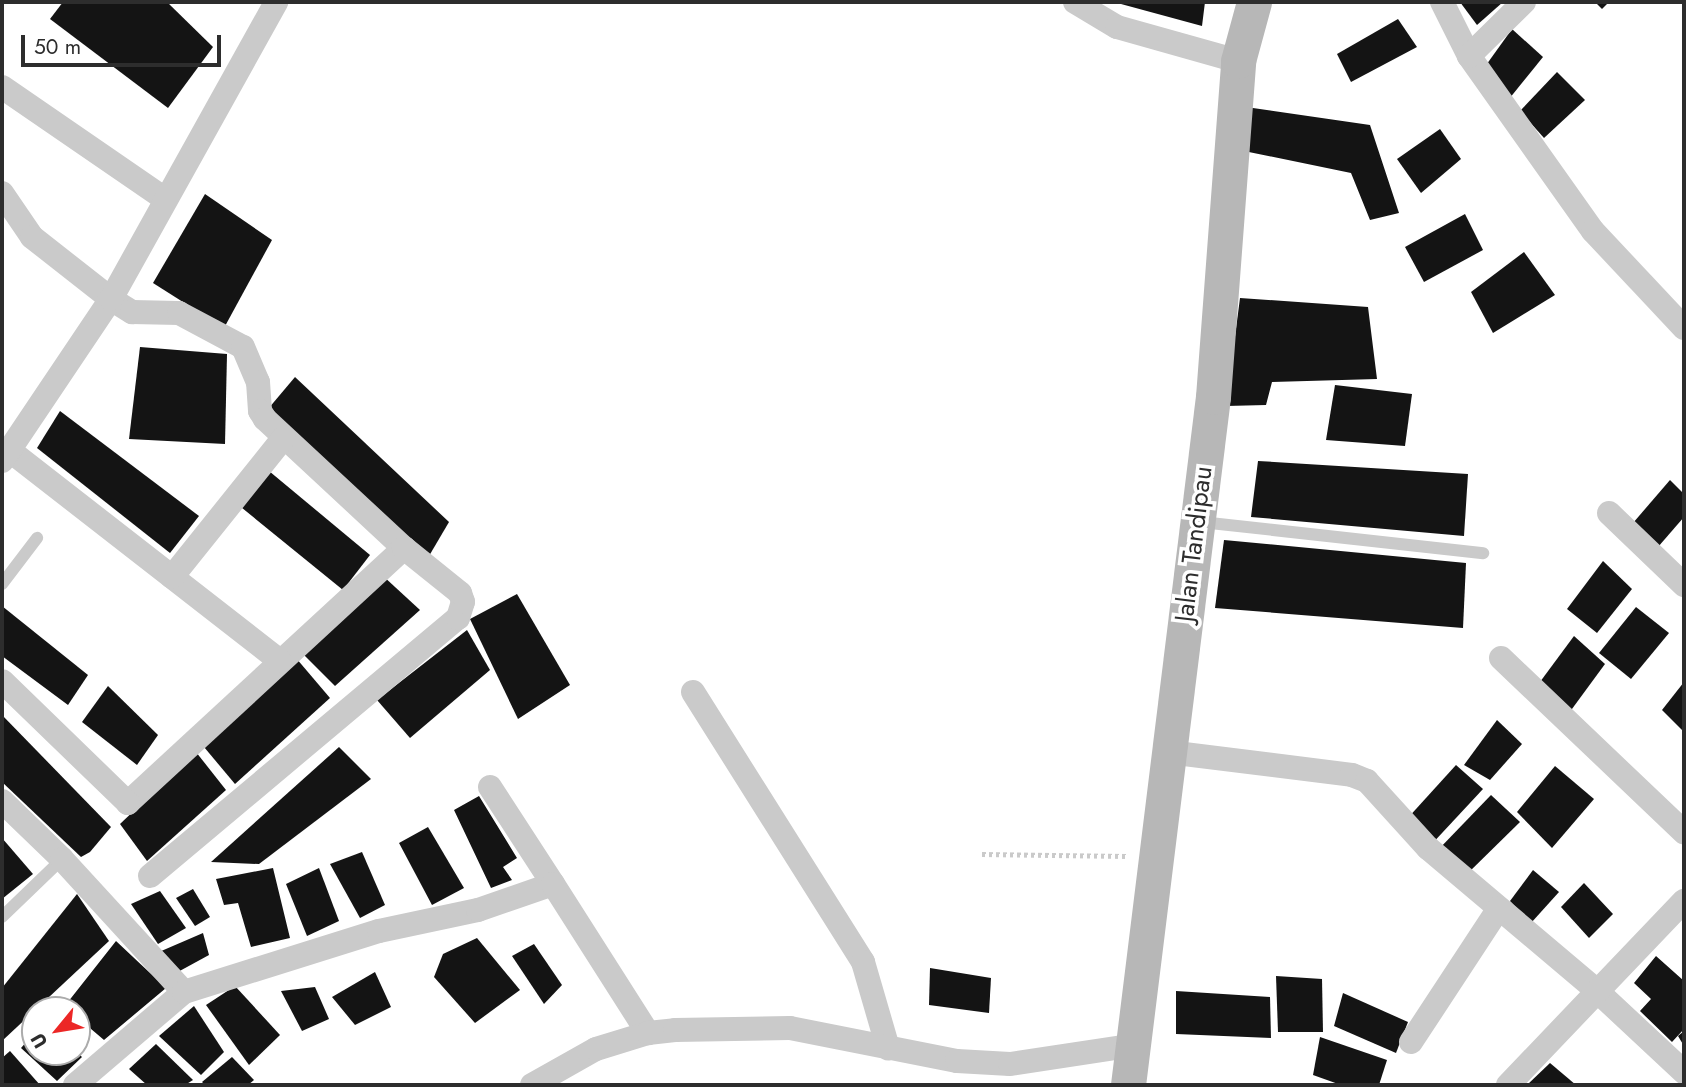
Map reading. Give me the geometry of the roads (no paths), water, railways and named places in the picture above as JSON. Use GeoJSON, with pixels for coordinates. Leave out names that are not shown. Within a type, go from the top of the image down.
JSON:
{"type":"FeatureCollection","features":[{"type":"Feature","properties":{"kind":"street"},"geometry":{"type":"LineString","coordinates":[[276,2],[111,299],[5,456],[172,577],[280,661]]}},
{"type":"Feature","properties":{"kind":"street"},"geometry":{"type":"LineString","coordinates":[[1075,2],[1117,27],[1238,61]]}},
{"type":"Feature","properties":{"kind":"street","name":"Jalan Tandipau"},"geometry":{"type":"LineString","coordinates":[[1132,1065],[1213,397],[1238,61],[1254,2]]}},
{"type":"Feature","properties":{"kind":"street"},"geometry":{"type":"LineString","coordinates":[[1442,2],[1469,56],[1593,231],[1684,328]]}},
{"type":"Feature","properties":{"kind":"street"},"geometry":{"type":"LineString","coordinates":[[1469,56],[1524,2]]}},
{"type":"Feature","properties":{"kind":"street"},"geometry":{"type":"LineString","coordinates":[[2,87],[165,199]]}},
{"type":"Feature","properties":{"kind":"street"},"geometry":{"type":"LineString","coordinates":[[2,193],[32,237],[111,299],[132,312],[179,313],[243,346],[258,382],[260,411],[284,437],[404,548],[460,593],[463,602],[458,618],[150,876]]}},
{"type":"Feature","properties":{"kind":"street"},"geometry":{"type":"LineString","coordinates":[[172,577],[284,437]]}},
{"type":"Feature","properties":{"kind":"street"},"geometry":{"type":"LineString","coordinates":[[1609,513],[1684,585]]}},
{"type":"Feature","properties":{"kind":"street"},"geometry":{"type":"LineString","coordinates":[[2,681],[128,803],[404,548]]}},
{"type":"Feature","properties":{"kind":"street"},"geometry":{"type":"LineString","coordinates":[[1501,658],[1684,832]]}},
{"type":"Feature","properties":{"kind":"street"},"geometry":{"type":"LineString","coordinates":[[693,692],[863,962],[888,1048]]}},
{"type":"Feature","properties":{"kind":"street"},"geometry":{"type":"LineString","coordinates":[[1168,752],[1360,777],[1382,795],[1428,848],[1597,991],[1684,1072]]}},
{"type":"Feature","properties":{"kind":"street"},"geometry":{"type":"LineString","coordinates":[[490,787],[648,1033]]}},
{"type":"Feature","properties":{"kind":"street"},"geometry":{"type":"LineString","coordinates":[[2,801],[62,859],[184,992]]}},
{"type":"Feature","properties":{"kind":"street"},"geometry":{"type":"LineString","coordinates":[[75,1085],[184,992],[379,931],[478,910],[553,884]]}},
{"type":"Feature","properties":{"kind":"street"},"geometry":{"type":"LineString","coordinates":[[1508,1085],[1684,901]]}},
{"type":"Feature","properties":{"kind":"street"},"geometry":{"type":"LineString","coordinates":[[1412,1042],[1499,908]]}},
{"type":"Feature","properties":{"kind":"street"},"geometry":{"type":"LineString","coordinates":[[532,1085],[596,1049],[648,1033],[790,1028],[957,1061],[1132,1065]]}},
{"type":"Feature","properties":{"kind":"lane"},"geometry":{"type":"LineString","coordinates":[[1197,521],[1483,553]]}},
{"type":"Feature","properties":{"kind":"lane"},"geometry":{"type":"LineString","coordinates":[[2,584],[37,538]]}},
{"type":"Feature","properties":{"kind":"lane"},"geometry":{"type":"LineString","coordinates":[[2,916],[62,859]]}}]}
